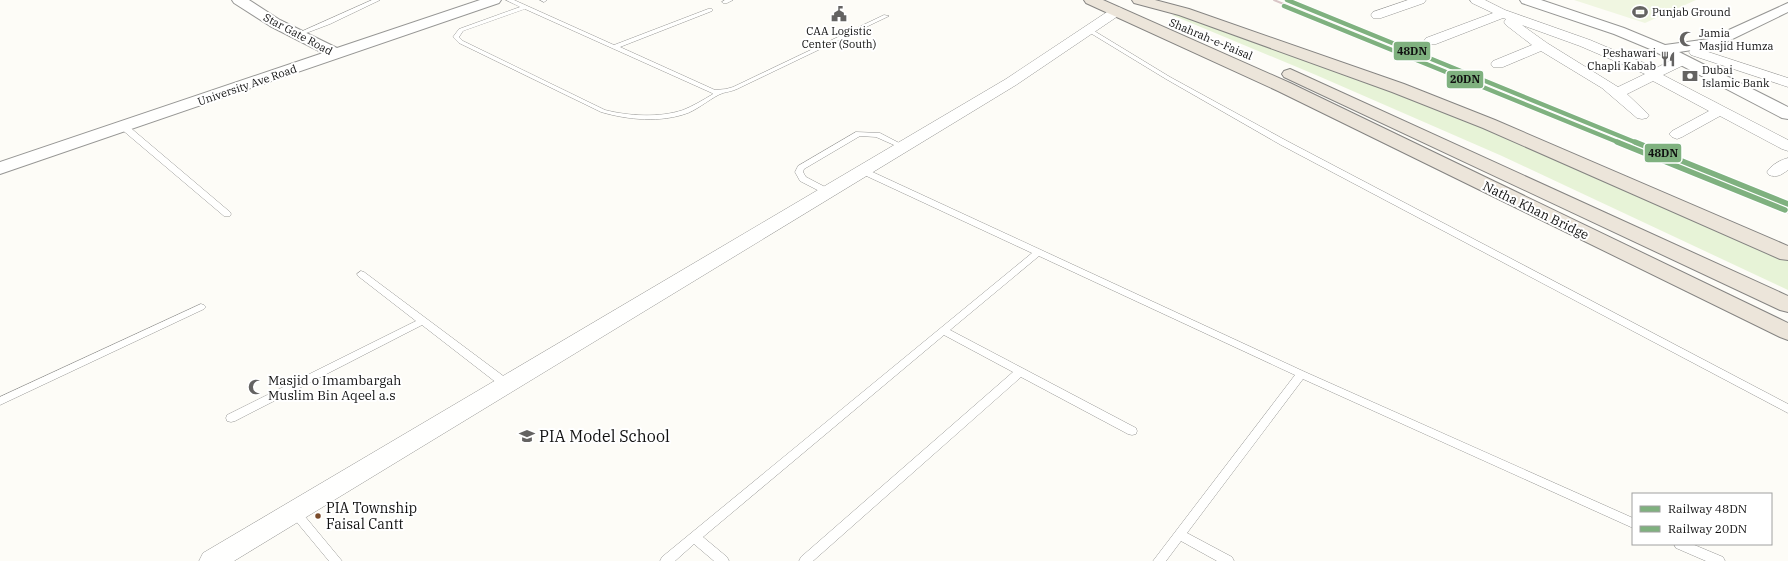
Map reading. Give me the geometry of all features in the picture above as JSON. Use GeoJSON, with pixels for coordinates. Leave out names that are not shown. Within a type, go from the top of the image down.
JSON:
{"type":"FeatureCollection","features":[{"type":"Feature","properties":{"kind":"highway"},"geometry":{"type":"LineString","coordinates":[[1091,0],[1118,6],[1292,83]]}},
{"type":"Feature","properties":{"kind":"highway"},"geometry":{"type":"LineString","coordinates":[[1143,0],[1184,12],[1398,88],[1497,127],[1788,254]]}},
{"type":"Feature","properties":{"kind":"highway","name":"Natha Khan Bridge"},"geometry":{"type":"LineString","coordinates":[[1292,83],[1788,305]]}},
{"type":"Feature","properties":{"kind":"highway","name":"Natha Khan Bridge"},"geometry":{"type":"LineString","coordinates":[[1292,83],[1788,332]]}},
{"type":"Feature","properties":{"kind":"street","name":"Star Gate Road"},"geometry":{"type":"LineString","coordinates":[[239,0],[275,23],[336,54]]}},
{"type":"Feature","properties":{"kind":"street","name":"University Ave Road"},"geometry":{"type":"LineString","coordinates":[[0,168],[494,0]]}},
{"type":"Feature","properties":{"kind":"street"},"geometry":{"type":"LineString","coordinates":[[1377,15],[1420,0]]}},
{"type":"Feature","properties":{"kind":"street"},"geometry":{"type":"LineString","coordinates":[[1476,0],[1501,14],[1542,46],[1618,93],[1642,115]]}},
{"type":"Feature","properties":{"kind":"street"},"geometry":{"type":"LineString","coordinates":[[1527,0],[1619,30],[1680,53],[1775,78],[1788,83]]}},
{"type":"Feature","properties":{"kind":"street"},"geometry":{"type":"LineString","coordinates":[[1544,0],[1628,28],[1788,106]]}},
{"type":"Feature","properties":{"kind":"street"},"geometry":{"type":"LineString","coordinates":[[212,561],[1011,82],[1089,30],[1118,6]]}},
{"type":"Feature","properties":{"kind":"street"},"geometry":{"type":"LineString","coordinates":[[1618,93],[1655,75],[1680,53],[1713,43],[1788,6]]}},
{"type":"Feature","properties":{"kind":"street"},"geometry":{"type":"LineString","coordinates":[[1431,42],[1501,14],[1579,41],[1655,75],[1719,111],[1788,146]]}},
{"type":"Feature","properties":{"kind":"street"},"geometry":{"type":"LineString","coordinates":[[1680,53],[1720,46],[1788,14]]}},
{"type":"Feature","properties":{"kind":"street"},"geometry":{"type":"LineString","coordinates":[[1498,64],[1542,46]]}},
{"type":"Feature","properties":{"kind":"street"},"geometry":{"type":"LineString","coordinates":[[1680,53],[1788,114]]}},
{"type":"Feature","properties":{"kind":"street"},"geometry":{"type":"LineString","coordinates":[[1775,78],[1788,71]]}},
{"type":"Feature","properties":{"kind":"street"},"geometry":{"type":"LineString","coordinates":[[1677,134],[1719,111]]}},
{"type":"Feature","properties":{"kind":"street"},"geometry":{"type":"LineString","coordinates":[[1775,172],[1788,163]]}},
{"type":"Feature","properties":{"kind":"lane"},"geometry":{"type":"LineString","coordinates":[[299,34],[328,23],[377,0]]}},
{"type":"Feature","properties":{"kind":"lane"},"geometry":{"type":"LineString","coordinates":[[509,0],[719,93]]}},
{"type":"Feature","properties":{"kind":"lane"},"geometry":{"type":"LineString","coordinates":[[525,7],[461,30],[456,37],[462,42],[596,107],[617,115],[632,117],[680,113],[695,107],[719,93],[735,88],[886,16]]}},
{"type":"Feature","properties":{"kind":"lane"},"geometry":{"type":"LineString","coordinates":[[615,47],[710,10]]}},
{"type":"Feature","properties":{"kind":"lane"},"geometry":{"type":"LineString","coordinates":[[1089,30],[1168,78],[1284,143],[1788,409]]}},
{"type":"Feature","properties":{"kind":"lane"},"geometry":{"type":"LineString","coordinates":[[123,126],[227,214]]}},
{"type":"Feature","properties":{"kind":"lane"},"geometry":{"type":"LineString","coordinates":[[828,192],[803,179],[799,172],[801,168],[859,134],[877,135],[903,147]]}},
{"type":"Feature","properties":{"kind":"lane"},"geometry":{"type":"LineString","coordinates":[[863,171],[1301,374],[1632,523]]}},
{"type":"Feature","properties":{"kind":"lane"},"geometry":{"type":"LineString","coordinates":[[666,561],[1038,252]]}},
{"type":"Feature","properties":{"kind":"lane"},"geometry":{"type":"LineString","coordinates":[[361,274],[506,384]]}},
{"type":"Feature","properties":{"kind":"lane"},"geometry":{"type":"LineString","coordinates":[[0,401],[201,307]]}},
{"type":"Feature","properties":{"kind":"lane"},"geometry":{"type":"LineString","coordinates":[[231,418],[423,321]]}},
{"type":"Feature","properties":{"kind":"lane"},"geometry":{"type":"LineString","coordinates":[[943,331],[1132,431]]}},
{"type":"Feature","properties":{"kind":"lane"},"geometry":{"type":"LineString","coordinates":[[805,561],[1020,372]]}},
{"type":"Feature","properties":{"kind":"lane"},"geometry":{"type":"LineString","coordinates":[[1159,561],[1301,374]]}},
{"type":"Feature","properties":{"kind":"lane"},"geometry":{"type":"LineString","coordinates":[[294,511],[336,561]]}},
{"type":"Feature","properties":{"kind":"lane"},"geometry":{"type":"LineString","coordinates":[[1179,534],[1228,561]]}},
{"type":"Feature","properties":{"kind":"lane"},"geometry":{"type":"LineString","coordinates":[[694,537],[724,561]]}},
{"type":"Feature","properties":{"kind":"lane"},"geometry":{"type":"LineString","coordinates":[[1682,545],[1718,561]]}},
{"type":"Feature","properties":{"kind":"green space","name":"Punjab Ground"},"geometry":{"type":"Polygon","coordinates":[[[1574,0],[1696,0],[1645,23],[1574,0]]]}},
{"type":"Feature","properties":{"kind":"green space"},"geometry":{"type":"Polygon","coordinates":[[[1180,13],[1490,127],[1788,259],[1788,290],[1502,156],[1316,75],[1172,15],[1180,13]]]}},
{"type":"Feature","properties":{"kind":"railway"},"geometry":{"type":"LineString","coordinates":[[1274,0],[1620,143]]}},
{"type":"Feature","properties":{"kind":"railway"},"geometry":{"type":"LineString","coordinates":[[1618,142],[1788,212]]}},
{"type":"Feature","properties":{"kind":"rail line","name":"48DN"},"geometry":{"type":"LineString","coordinates":[[1287,0],[1788,204]]}},
{"type":"Feature","properties":{"kind":"rail line","name":"20DN"},"geometry":{"type":"LineString","coordinates":[[1284,6],[1785,210]]}},
{"type":"Feature","properties":{"kind":"place","name":"Punjab Ground"},"geometry":{"type":"Point","coordinates":[1640,12]}},
{"type":"Feature","properties":{"kind":"place","name":"CAA Logistic Center (South)"},"geometry":{"type":"Point","coordinates":[839,14]}},
{"type":"Feature","properties":{"kind":"place","name":"Jamia Masjid Humza"},"geometry":{"type":"Point","coordinates":[1687,39]}},
{"type":"Feature","properties":{"kind":"place","name":"Peshawari Chapli Kabab"},"geometry":{"type":"Point","coordinates":[1668,59]}},
{"type":"Feature","properties":{"kind":"place","name":"Dubai Islamic Bank"},"geometry":{"type":"Point","coordinates":[1690,76]}},
{"type":"Feature","properties":{"kind":"place","name":"Masjid o Imambargah Muslim Bin Aqeel a.s"},"geometry":{"type":"Point","coordinates":[256,387]}},
{"type":"Feature","properties":{"kind":"place","name":"PIA Model School"},"geometry":{"type":"Point","coordinates":[527,436]}},
{"type":"Feature","properties":{"kind":"place","name":"PIA Township Faisal Cantt"},"geometry":{"type":"Point","coordinates":[318,516]}}]}
